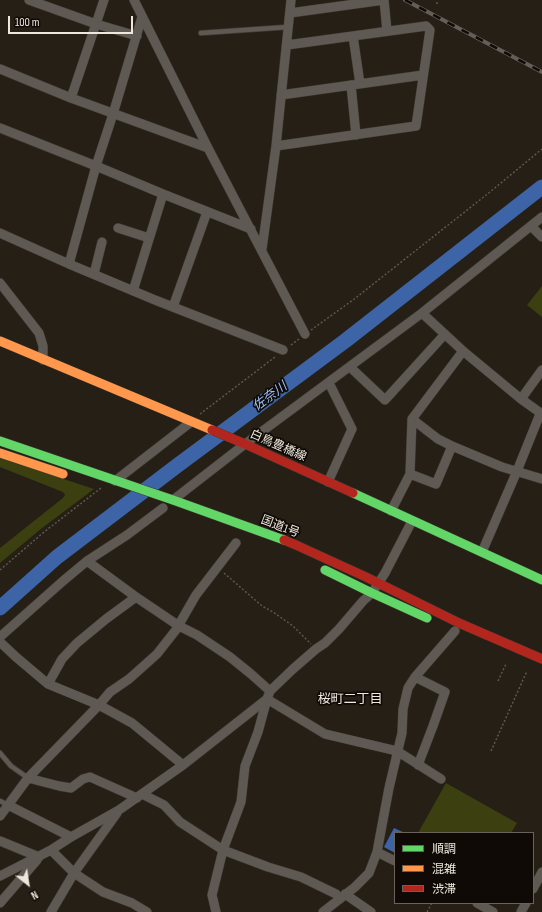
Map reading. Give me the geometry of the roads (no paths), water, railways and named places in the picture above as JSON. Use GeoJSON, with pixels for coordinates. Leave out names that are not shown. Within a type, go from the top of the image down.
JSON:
{"type":"FeatureCollection","features":[{"type":"Feature","properties":{"kind":"main road","name":"白鳥豊橋線"},"geometry":{"type":"LineString","coordinates":[[1,344],[26,351],[43,360],[245,444],[542,580]]}},
{"type":"Feature","properties":{"kind":"main road","name":"国道1号"},"geometry":{"type":"LineString","coordinates":[[0,441],[173,500],[296,545],[542,659]]}},
{"type":"Feature","properties":{"kind":"main road"},"geometry":{"type":"LineString","coordinates":[[0,453],[72,477]]}},
{"type":"Feature","properties":{"kind":"main road"},"geometry":{"type":"LineString","coordinates":[[149,504],[167,510]]}},
{"type":"Feature","properties":{"kind":"main road"},"geometry":{"type":"LineString","coordinates":[[318,566],[372,593],[434,621]]}},
{"type":"Feature","properties":{"kind":"street"},"geometry":{"type":"LineString","coordinates":[[29,0],[96,24],[137,36]]}},
{"type":"Feature","properties":{"kind":"street"},"geometry":{"type":"LineString","coordinates":[[71,98],[104,0]]}},
{"type":"Feature","properties":{"kind":"street"},"geometry":{"type":"LineString","coordinates":[[134,0],[208,148],[305,334]]}},
{"type":"Feature","properties":{"kind":"street"},"geometry":{"type":"LineString","coordinates":[[262,249],[282,95],[291,0]]}},
{"type":"Feature","properties":{"kind":"street"},"geometry":{"type":"LineString","coordinates":[[290,13],[384,0],[387,31]]}},
{"type":"Feature","properties":{"kind":"street"},"geometry":{"type":"LineString","coordinates":[[69,264],[96,166],[142,16]]}},
{"type":"Feature","properties":{"kind":"street"},"geometry":{"type":"LineString","coordinates":[[276,146],[416,126],[430,30],[426,26],[287,44]]}},
{"type":"Feature","properties":{"kind":"street"},"geometry":{"type":"LineString","coordinates":[[353,36],[356,85],[356,135]]}},
{"type":"Feature","properties":{"kind":"street"},"geometry":{"type":"LineString","coordinates":[[0,69],[113,114],[208,148]]}},
{"type":"Feature","properties":{"kind":"street"},"geometry":{"type":"LineString","coordinates":[[282,95],[423,75]]}},
{"type":"Feature","properties":{"kind":"street"},"geometry":{"type":"LineString","coordinates":[[0,128],[251,229]]}},
{"type":"Feature","properties":{"kind":"street"},"geometry":{"type":"LineString","coordinates":[[133,291],[163,194]]}},
{"type":"Feature","properties":{"kind":"street"},"geometry":{"type":"LineString","coordinates":[[173,307],[207,212]]}},
{"type":"Feature","properties":{"kind":"street"},"geometry":{"type":"LineString","coordinates":[[173,500],[245,444],[422,313],[542,217]]}},
{"type":"Feature","properties":{"kind":"street"},"geometry":{"type":"LineString","coordinates":[[531,226],[542,237]]}},
{"type":"Feature","properties":{"kind":"street"},"geometry":{"type":"LineString","coordinates":[[118,228],[150,238]]}},
{"type":"Feature","properties":{"kind":"street"},"geometry":{"type":"LineString","coordinates":[[0,233],[133,291],[283,350]]}},
{"type":"Feature","properties":{"kind":"street"},"geometry":{"type":"LineString","coordinates":[[94,274],[102,242]]}},
{"type":"Feature","properties":{"kind":"street"},"geometry":{"type":"LineString","coordinates":[[0,283],[38,333],[43,346],[43,360]]}},
{"type":"Feature","properties":{"kind":"street"},"geometry":{"type":"LineString","coordinates":[[422,313],[462,351],[541,414],[482,552]]}},
{"type":"Feature","properties":{"kind":"street"},"geometry":{"type":"LineString","coordinates":[[350,367],[385,400],[445,334]]}},
{"type":"Feature","properties":{"kind":"street"},"geometry":{"type":"LineString","coordinates":[[391,511],[410,474],[412,419],[462,351]]}},
{"type":"Feature","properties":{"kind":"street"},"geometry":{"type":"LineString","coordinates":[[522,399],[542,370]]}},
{"type":"Feature","properties":{"kind":"street"},"geometry":{"type":"LineString","coordinates":[[328,482],[352,429],[329,383]]}},
{"type":"Feature","properties":{"kind":"street"},"geometry":{"type":"LineString","coordinates":[[412,419],[438,439],[452,446],[502,467],[542,479]]}},
{"type":"Feature","properties":{"kind":"street"},"geometry":{"type":"LineString","coordinates":[[115,481],[191,422]]}},
{"type":"Feature","properties":{"kind":"street"},"geometry":{"type":"LineString","coordinates":[[410,474],[436,484],[452,446]]}},
{"type":"Feature","properties":{"kind":"street"},"geometry":{"type":"LineString","coordinates":[[0,637],[87,561],[167,510]]}},
{"type":"Feature","properties":{"kind":"street"},"geometry":{"type":"LineString","coordinates":[[0,876],[39,857],[119,810],[183,765],[269,695],[293,669],[340,630],[362,601],[372,593],[412,521]]}},
{"type":"Feature","properties":{"kind":"street"},"geometry":{"type":"LineString","coordinates":[[0,816],[4,803],[110,692],[129,679],[157,654],[179,626],[196,596],[236,543]]}},
{"type":"Feature","properties":{"kind":"street"},"geometry":{"type":"LineString","coordinates":[[87,561],[136,598],[230,657],[251,674],[269,695],[325,734],[397,751],[441,779]]}},
{"type":"Feature","properties":{"kind":"street"},"geometry":{"type":"LineString","coordinates":[[48,684],[62,659],[77,643],[106,619],[136,598]]}},
{"type":"Feature","properties":{"kind":"street"},"geometry":{"type":"LineString","coordinates":[[323,912],[355,887],[369,873],[377,852],[402,733],[403,709],[408,688],[415,677],[455,631]]}},
{"type":"Feature","properties":{"kind":"street"},"geometry":{"type":"LineString","coordinates":[[0,642],[48,684],[99,705],[132,723],[183,765]]}},
{"type":"Feature","properties":{"kind":"street"},"geometry":{"type":"LineString","coordinates":[[415,677],[445,692],[418,765]]}},
{"type":"Feature","properties":{"kind":"street"},"geometry":{"type":"LineString","coordinates":[[216,912],[212,895],[223,850],[241,802],[245,766],[258,732],[269,695]]}},
{"type":"Feature","properties":{"kind":"street"},"geometry":{"type":"LineString","coordinates":[[28,778],[71,788],[83,779],[90,777],[164,805],[180,822],[223,850],[268,867],[302,877],[371,912]]}},
{"type":"Feature","properties":{"kind":"street"},"geometry":{"type":"LineString","coordinates":[[4,803],[71,837]]}},
{"type":"Feature","properties":{"kind":"street"},"geometry":{"type":"LineString","coordinates":[[51,912],[74,873],[119,810]]}},
{"type":"Feature","properties":{"kind":"street"},"geometry":{"type":"LineString","coordinates":[[0,841],[39,857]]}},
{"type":"Feature","properties":{"kind":"street"},"geometry":{"type":"LineString","coordinates":[[51,850],[74,873],[103,892],[132,903],[147,912]]}},
{"type":"Feature","properties":{"kind":"street"},"geometry":{"type":"LineString","coordinates":[[377,852],[394,860]]}},
{"type":"Feature","properties":{"kind":"street"},"geometry":{"type":"LineString","coordinates":[[0,903],[39,857]]}},
{"type":"Feature","properties":{"kind":"street"},"geometry":{"type":"LineString","coordinates":[[534,887],[542,872]]}},
{"type":"Feature","properties":{"kind":"street"},"geometry":{"type":"LineString","coordinates":[[479,904],[493,912]]}},
{"type":"Feature","properties":{"kind":"lane"},"geometry":{"type":"LineString","coordinates":[[201,33],[288,27]]}},
{"type":"Feature","properties":{"kind":"lane"},"geometry":{"type":"LineString","coordinates":[[0,752],[11,766],[28,778]]}},
{"type":"Feature","properties":{"kind":"water"},"geometry":{"type":"Polygon","coordinates":[[[394,828],[403,832],[394,832],[394,852],[384,847],[394,828]]]}},
{"type":"Feature","properties":{"kind":"waterway","name":"佐奈川"},"geometry":{"type":"LineString","coordinates":[[0,608],[57,557],[345,341],[542,187]]}},
{"type":"Feature","properties":{"kind":"railway"},"geometry":{"type":"LineString","coordinates":[[405,0],[542,72]]}},
{"type":"Feature","properties":{"kind":"district","name":"桜町二丁目"},"geometry":{"type":"Point","coordinates":[350,700]}}]}
